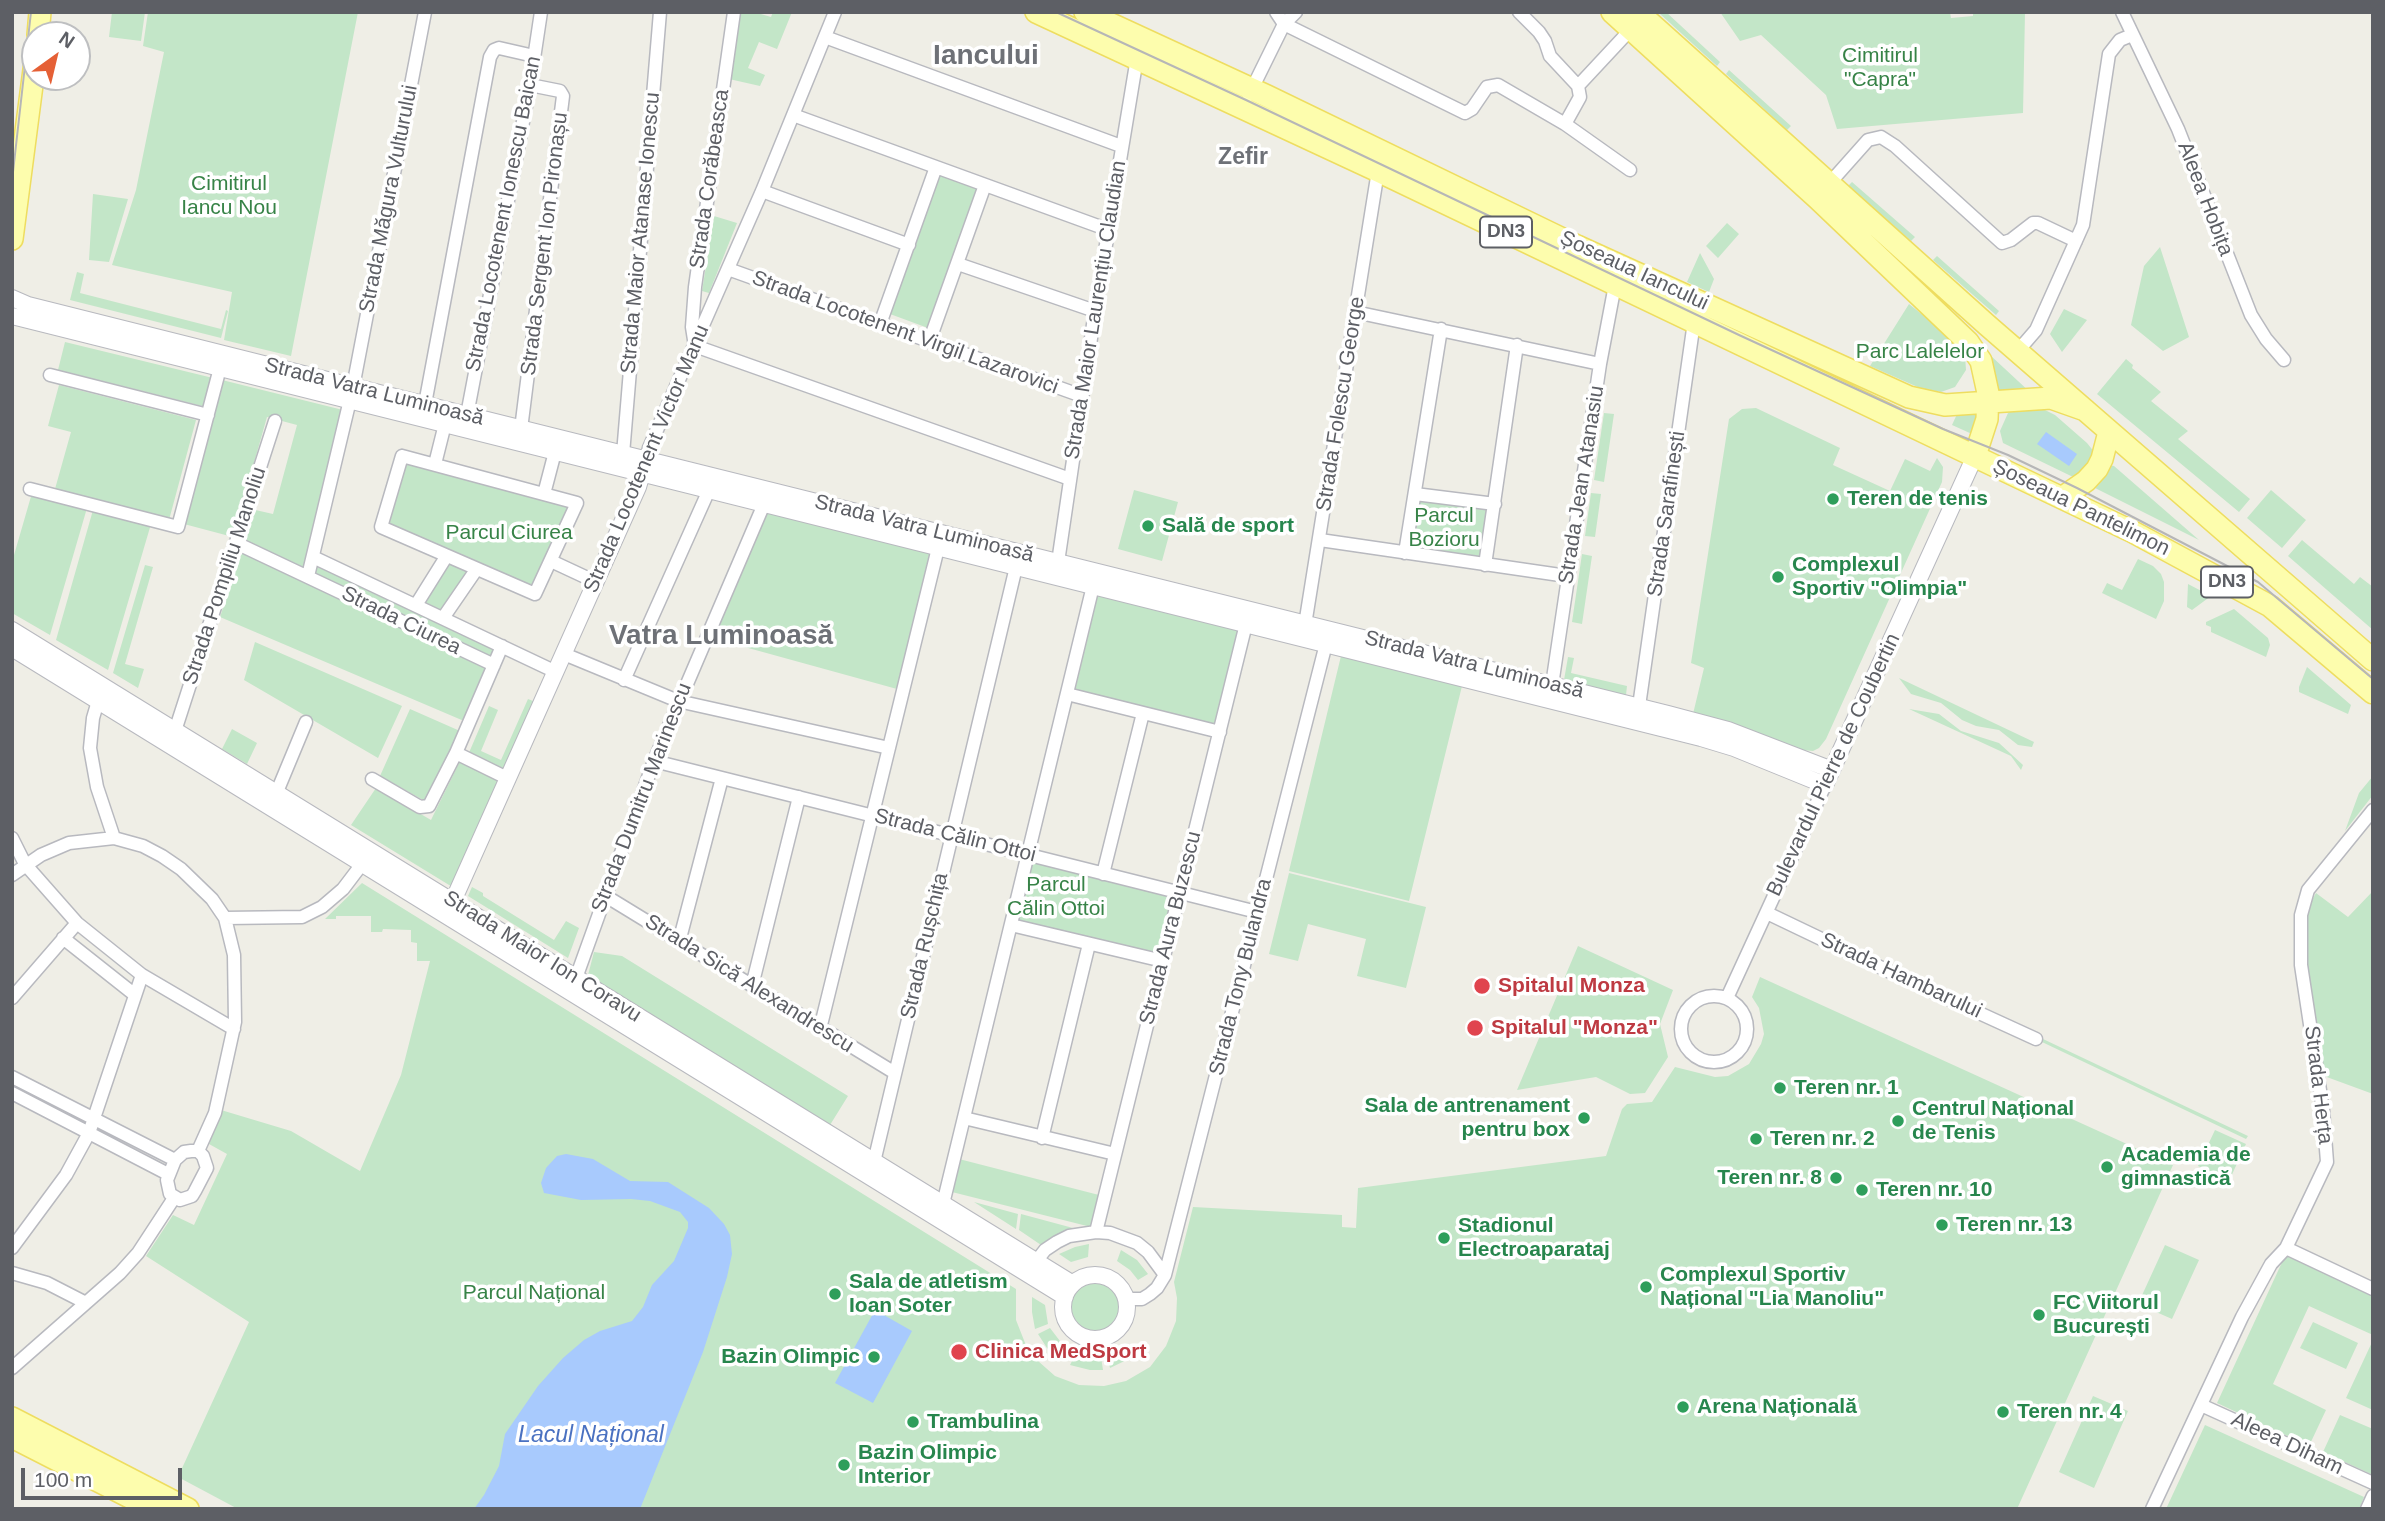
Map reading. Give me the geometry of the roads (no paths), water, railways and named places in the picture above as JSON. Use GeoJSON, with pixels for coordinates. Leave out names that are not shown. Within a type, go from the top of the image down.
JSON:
{"type":"FeatureCollection","features":[{"type":"Feature","properties":{"kind":"main road","name":"Șoseaua Iancului"},"geometry":{"type":"LineString","coordinates":[[1036,12],[1136,58],[1247,98],[1909,397],[1944,405],[2051,398],[2085,410]]}},
{"type":"Feature","properties":{"kind":"main road","name":"Șoseaua Iancului"},"geometry":{"type":"LineString","coordinates":[[1085,12],[1378,171],[1975,456]]}},
{"type":"Feature","properties":{"kind":"main road","name":"Șoseaua Pantelimon"},"geometry":{"type":"LineString","coordinates":[[1612,12],[1637,19],[2373,660]]}},
{"type":"Feature","properties":{"kind":"main road","name":"Șoseaua Pantelimon"},"geometry":{"type":"LineString","coordinates":[[1637,19],[1817,198],[1968,342],[1981,361],[1988,403],[1986,426],[1975,456],[2145,538],[2270,606],[2373,693]]}},
{"type":"Feature","properties":{"kind":"main road"},"geometry":{"type":"LineString","coordinates":[[12,239],[31,91]]}},
{"type":"Feature","properties":{"kind":"main road"},"geometry":{"type":"LineString","coordinates":[[1944,405],[1961,398],[1974,381],[1977,363],[1968,342]]}},
{"type":"Feature","properties":{"kind":"main road"},"geometry":{"type":"LineString","coordinates":[[2063,497],[2086,481],[2096,469],[2102,459],[2109,432]]}},
{"type":"Feature","properties":{"kind":"main road"},"geometry":{"type":"LineString","coordinates":[[12,1418],[188,1509]]}},
{"type":"Feature","properties":{"kind":"main road"},"geometry":{"type":"LineString","coordinates":[[12,1437],[153,1509]]}},
{"type":"Feature","properties":{"kind":"street","name":"Strada Măgura Vulturului"},"geometry":{"type":"LineString","coordinates":[[352,393],[425,12]]}},
{"type":"Feature","properties":{"kind":"street","name":"Strada Locotenent Ionescu Baican"},"geometry":{"type":"LineString","coordinates":[[467,415],[530,85],[541,12]]}},
{"type":"Feature","properties":{"kind":"street","name":"Strada Maior Atanase Ionescu"},"geometry":{"type":"LineString","coordinates":[[622,454],[660,12]]}},
{"type":"Feature","properties":{"kind":"street","name":"Strada Corăbeasca"},"geometry":{"type":"LineString","coordinates":[[695,346],[692,327],[695,286],[734,12]]}},
{"type":"Feature","properties":{"kind":"street","name":"Strada Locotenent Victor Manu"},"geometry":{"type":"LineString","coordinates":[[450,909],[596,582],[644,467],[649,448],[762,191],[835,12]]}},
{"type":"Feature","properties":{"kind":"street"},"geometry":{"type":"LineString","coordinates":[[1276,12],[1284,24],[1465,114],[1472,109],[1487,87],[1498,85],[1565,124],[1630,170]]}},
{"type":"Feature","properties":{"kind":"street"},"geometry":{"type":"LineString","coordinates":[[1247,98],[1284,24],[1296,12]]}},
{"type":"Feature","properties":{"kind":"street"},"geometry":{"type":"LineString","coordinates":[[1519,12],[1545,41],[1550,56],[1578,86],[1580,97],[1565,124]]}},
{"type":"Feature","properties":{"kind":"street","name":"Aleea Hobița"},"geometry":{"type":"LineString","coordinates":[[2122,12],[2178,129],[2250,315],[2284,360]]}},
{"type":"Feature","properties":{"kind":"street"},"geometry":{"type":"LineString","coordinates":[[1578,86],[1637,19]]}},
{"type":"Feature","properties":{"kind":"street"},"geometry":{"type":"LineString","coordinates":[[2017,352],[2036,330],[2083,225],[2109,54],[2120,40],[2132,35]]}},
{"type":"Feature","properties":{"kind":"street"},"geometry":{"type":"LineString","coordinates":[[825,37],[1121,146]]}},
{"type":"Feature","properties":{"kind":"street"},"geometry":{"type":"LineString","coordinates":[[425,404],[490,57],[494,50],[499,48],[534,56]]}},
{"type":"Feature","properties":{"kind":"street","name":"Strada Maior Laurențiu Claudian"},"geometry":{"type":"LineString","coordinates":[[1058,562],[1136,58]]}},
{"type":"Feature","properties":{"kind":"street","name":"Strada Sergent Ion Pironașu"},"geometry":{"type":"LineString","coordinates":[[521,429],[563,96],[560,92],[530,85]]}},
{"type":"Feature","properties":{"kind":"street"},"geometry":{"type":"LineString","coordinates":[[793,115],[1109,230]]}},
{"type":"Feature","properties":{"kind":"street"},"geometry":{"type":"LineString","coordinates":[[1828,185],[1868,139],[1881,137],[1895,146],[2002,243],[2011,240],[2033,223],[2076,241]]}},
{"type":"Feature","properties":{"kind":"street"},"geometry":{"type":"LineString","coordinates":[[880,324],[936,167]]}},
{"type":"Feature","properties":{"kind":"street","name":"Strada Folescu George"},"geometry":{"type":"LineString","coordinates":[[1304,631],[1378,171]]}},
{"type":"Feature","properties":{"kind":"street"},"geometry":{"type":"LineString","coordinates":[[929,342],[985,185]]}},
{"type":"Feature","properties":{"kind":"street"},"geometry":{"type":"LineString","coordinates":[[762,191],[909,245]]}},
{"type":"Feature","properties":{"kind":"street"},"geometry":{"type":"LineString","coordinates":[[958,264],[1095,311]]}},
{"type":"Feature","properties":{"kind":"street","name":"Strada Locotenent Virgil Lazarovici"},"geometry":{"type":"LineString","coordinates":[[728,269],[1082,396]]}},
{"type":"Feature","properties":{"kind":"street","name":"Strada Jean Atanasiu"},"geometry":{"type":"LineString","coordinates":[[1552,685],[1567,576],[1615,285]]}},
{"type":"Feature","properties":{"kind":"street","name":"Strada Vatra Luminoasă"},"geometry":{"type":"LineString","coordinates":[[12,298],[28,305],[352,393],[445,424],[555,452],[644,467],[1058,562],[1327,637],[1647,714],[1728,730],[1832,770]]}},
{"type":"Feature","properties":{"kind":"street"},"geometry":{"type":"LineString","coordinates":[[1355,312],[1601,364]]}},
{"type":"Feature","properties":{"kind":"street","name":"Strada Vatra Luminoasă"},"geometry":{"type":"LineString","coordinates":[[12,316],[220,368],[425,404],[622,454],[644,467],[709,490],[1246,624],[1304,631]]}},
{"type":"Feature","properties":{"kind":"street","name":"Strada Sarafinești"},"geometry":{"type":"LineString","coordinates":[[1647,714],[1694,322]]}},
{"type":"Feature","properties":{"kind":"street"},"geometry":{"type":"LineString","coordinates":[[1405,553],[1441,329]]}},
{"type":"Feature","properties":{"kind":"street"},"geometry":{"type":"LineString","coordinates":[[1485,565],[1517,345]]}},
{"type":"Feature","properties":{"kind":"street"},"geometry":{"type":"LineString","coordinates":[[695,346],[1070,479]]}},
{"type":"Feature","properties":{"kind":"street"},"geometry":{"type":"LineString","coordinates":[[30,489],[178,527],[220,368]]}},
{"type":"Feature","properties":{"kind":"street"},"geometry":{"type":"LineString","coordinates":[[50,375],[208,415]]}},
{"type":"Feature","properties":{"kind":"street"},"geometry":{"type":"LineString","coordinates":[[308,576],[352,393]]}},
{"type":"Feature","properties":{"kind":"street","name":"Strada Pompiliu Manoliu"},"geometry":{"type":"LineString","coordinates":[[172,738],[275,421]]}},
{"type":"Feature","properties":{"kind":"street"},"geometry":{"type":"LineString","coordinates":[[435,464],[445,424]]}},
{"type":"Feature","properties":{"kind":"street"},"geometry":{"type":"LineString","coordinates":[[544,494],[555,452]]}},
{"type":"Feature","properties":{"kind":"street"},"geometry":{"type":"LineString","coordinates":[[402,456],[544,494],[577,503],[535,594],[381,527],[402,456]]}},
{"type":"Feature","properties":{"kind":"street","name":"Bulevardul Pierre de Coubertin"},"geometry":{"type":"LineString","coordinates":[[1727,998],[1975,456]]}},
{"type":"Feature","properties":{"kind":"street"},"geometry":{"type":"LineString","coordinates":[[624,680],[709,490]]}},
{"type":"Feature","properties":{"kind":"street"},"geometry":{"type":"LineString","coordinates":[[1415,494],[1495,504]]}},
{"type":"Feature","properties":{"kind":"street","name":"Strada Dumitru Marinescu"},"geometry":{"type":"LineString","coordinates":[[572,984],[678,701],[764,504]]}},
{"type":"Feature","properties":{"kind":"street"},"geometry":{"type":"LineString","coordinates":[[1320,540],[1567,576]]}},
{"type":"Feature","properties":{"kind":"street","name":"Strada Ciurea"},"geometry":{"type":"LineString","coordinates":[[236,543],[494,665]]}},
{"type":"Feature","properties":{"kind":"street"},"geometry":{"type":"LineString","coordinates":[[820,1029],[938,548]]}},
{"type":"Feature","properties":{"kind":"street","name":"Strada Ciurea"},"geometry":{"type":"LineString","coordinates":[[313,557],[556,672]]}},
{"type":"Feature","properties":{"kind":"street","name":"Strada Ciurea"},"geometry":{"type":"LineString","coordinates":[[416,606],[446,557]]}},
{"type":"Feature","properties":{"kind":"street"},"geometry":{"type":"LineString","coordinates":[[551,561],[596,582]]}},
{"type":"Feature","properties":{"kind":"street","name":"Strada Rușchița"},"geometry":{"type":"LineString","coordinates":[[870,1168],[1016,567]]}},
{"type":"Feature","properties":{"kind":"street","name":"Strada Ciurea"},"geometry":{"type":"LineString","coordinates":[[443,618],[476,570]]}},
{"type":"Feature","properties":{"kind":"street"},"geometry":{"type":"LineString","coordinates":[[939,1210],[964,1118],[1093,586]]}},
{"type":"Feature","properties":{"kind":"street","name":"Strada Aura Buzescu"},"geometry":{"type":"LineString","coordinates":[[1096,1232],[1246,624]]}},
{"type":"Feature","properties":{"kind":"street","name":"Strada Maior Ion Coravu"},"geometry":{"type":"LineString","coordinates":[[12,630],[102,694],[172,738],[1069,1291]]}},
{"type":"Feature","properties":{"kind":"street","name":"Strada Vatra Luminoasă"},"geometry":{"type":"LineString","coordinates":[[1327,637],[1552,685],[1647,714],[1825,785]]}},
{"type":"Feature","properties":{"kind":"street","name":"Strada Tony Bulandra"},"geometry":{"type":"LineString","coordinates":[[1165,1275],[1327,637]]}},
{"type":"Feature","properties":{"kind":"street"},"geometry":{"type":"LineString","coordinates":[[372,779],[419,807],[429,806],[456,753],[502,646]]}},
{"type":"Feature","properties":{"kind":"street","name":"Strada Maior Ion Coravu"},"geometry":{"type":"LineString","coordinates":[[12,648],[102,694]]}},
{"type":"Feature","properties":{"kind":"street"},"geometry":{"type":"LineString","coordinates":[[564,654],[678,701],[889,748]]}},
{"type":"Feature","properties":{"kind":"street"},"geometry":{"type":"LineString","coordinates":[[102,694],[92,725],[90,748],[97,787],[114,838]]}},
{"type":"Feature","properties":{"kind":"street"},"geometry":{"type":"LineString","coordinates":[[1067,694],[1220,732]]}},
{"type":"Feature","properties":{"kind":"street"},"geometry":{"type":"LineString","coordinates":[[1103,874],[1143,712]]}},
{"type":"Feature","properties":{"kind":"street"},"geometry":{"type":"LineString","coordinates":[[273,800],[306,722]]}},
{"type":"Feature","properties":{"kind":"street"},"geometry":{"type":"LineString","coordinates":[[456,753],[509,779]]}},
{"type":"Feature","properties":{"kind":"street","name":"Strada Călin Ottoi"},"geometry":{"type":"LineString","coordinates":[[654,761],[1257,912]]}},
{"type":"Feature","properties":{"kind":"street"},"geometry":{"type":"LineString","coordinates":[[680,942],[722,778]]}},
{"type":"Feature","properties":{"kind":"street"},"geometry":{"type":"LineString","coordinates":[[752,986],[799,797]]}},
{"type":"Feature","properties":{"kind":"street","name":"Strada Maior Ion Coravu"},"geometry":{"type":"LineString","coordinates":[[273,800],[362,864],[450,909]]}},
{"type":"Feature","properties":{"kind":"street","name":"Strada Herța"},"geometry":{"type":"LineString","coordinates":[[2152,1509],[2255,1293],[2271,1264],[2286,1248],[2327,1162],[2323,1110],[2301,965],[2302,907],[2308,890],[2373,810]]}},
{"type":"Feature","properties":{"kind":"street"},"geometry":{"type":"LineString","coordinates":[[12,838],[25,864],[77,923],[142,975],[234,1028]]}},
{"type":"Feature","properties":{"kind":"street"},"geometry":{"type":"LineString","coordinates":[[12,875],[25,864],[69,842],[114,838],[143,846],[181,869],[205,892],[225,918],[234,955],[234,1028],[215,1113],[198,1151]]}},
{"type":"Feature","properties":{"kind":"street"},"geometry":{"type":"LineString","coordinates":[[225,918],[302,917],[338,894],[362,864]]}},
{"type":"Feature","properties":{"kind":"street","name":"Strada Sică Alexandrescu"},"geometry":{"type":"LineString","coordinates":[[604,895],[895,1073]]}},
{"type":"Feature","properties":{"kind":"street","name":"Strada Hambarului"},"geometry":{"type":"LineString","coordinates":[[1767,913],[2036,1039]]}},
{"type":"Feature","properties":{"kind":"street"},"geometry":{"type":"LineString","coordinates":[[12,998],[77,923]]}},
{"type":"Feature","properties":{"kind":"street"},"geometry":{"type":"LineString","coordinates":[[1011,925],[1163,961]]}},
{"type":"Feature","properties":{"kind":"street"},"geometry":{"type":"LineString","coordinates":[[63,938],[135,995]]}},
{"type":"Feature","properties":{"kind":"street"},"geometry":{"type":"LineString","coordinates":[[1042,1138],[1089,944]]}},
{"type":"Feature","properties":{"kind":"street"},"geometry":{"type":"LineString","coordinates":[[12,1248],[66,1175],[89,1133],[142,975]]}},
{"type":"Feature","properties":{"kind":"street"},"geometry":{"type":"LineString","coordinates":[[1709,996],[1727,998],[1743,1012],[1747,1031],[1741,1049],[1725,1061],[1715,1063],[1696,1058],[1681,1035],[1680,1026],[1686,1010],[1699,999],[1709,996]]}},
{"type":"Feature","properties":{"kind":"street"},"geometry":{"type":"LineString","coordinates":[[12,1077],[175,1160]]}},
{"type":"Feature","properties":{"kind":"street"},"geometry":{"type":"LineString","coordinates":[[12,1093],[168,1174]]}},
{"type":"Feature","properties":{"kind":"street"},"geometry":{"type":"LineString","coordinates":[[964,1118],[1115,1154]]}},
{"type":"Feature","properties":{"kind":"street"},"geometry":{"type":"LineString","coordinates":[[198,1151],[203,1156],[206,1168],[195,1191],[186,1199],[174,1198],[167,1187],[168,1174],[175,1160],[184,1152],[198,1151]]}},
{"type":"Feature","properties":{"kind":"street"},"geometry":{"type":"LineString","coordinates":[[12,1368],[120,1273],[138,1253],[174,1198]]}},
{"type":"Feature","properties":{"kind":"street"},"geometry":{"type":"LineString","coordinates":[[1031,1268],[1057,1242],[1069,1236],[1110,1233],[1137,1244],[1153,1257],[1165,1275],[1150,1294],[1142,1299],[1126,1299]]}},
{"type":"Feature","properties":{"kind":"street"},"geometry":{"type":"LineString","coordinates":[[2286,1248],[2373,1289]]}},
{"type":"Feature","properties":{"kind":"street"},"geometry":{"type":"LineString","coordinates":[[12,1273],[47,1283],[86,1303]]}},
{"type":"Feature","properties":{"kind":"street"},"geometry":{"type":"LineString","coordinates":[[1087,1276],[1103,1276],[1118,1285],[1126,1299],[1126,1317],[1119,1328],[1107,1336],[1094,1339],[1078,1333],[1064,1315],[1069,1291],[1087,1276]]}},
{"type":"Feature","properties":{"kind":"street","name":"Aleea Diham"},"geometry":{"type":"LineString","coordinates":[[2201,1405],[2373,1483]]}},
{"type":"Feature","properties":{"kind":"street"},"geometry":{"type":"LineString","coordinates":[[2367,1509],[2373,1496]]}},
{"type":"Feature","properties":{"kind":"water"},"geometry":{"type":"Polygon","coordinates":[[[2046,432],[2077,454],[2069,466],[2037,444],[2046,432]]]}},
{"type":"Feature","properties":{"kind":"water","name":"Lacul Național"},"geometry":{"type":"Polygon","coordinates":[[[566,1154],[593,1159],[630,1181],[668,1182],[709,1208],[730,1235],[732,1254],[727,1277],[703,1352],[640,1509],[474,1509],[499,1466],[505,1434],[538,1386],[563,1358],[584,1340],[600,1331],[632,1321],[643,1307],[652,1285],[674,1261],[688,1228],[688,1222],[680,1212],[650,1201],[581,1200],[544,1193],[541,1183],[546,1168],[557,1156],[566,1154]]]}},
{"type":"Feature","properties":{"kind":"water","name":"Bazin Olimpic"},"geometry":{"type":"Polygon","coordinates":[[[875,1310],[912,1331],[873,1403],[835,1383],[875,1310]]]}},
{"type":"Feature","properties":{"kind":"tram line"},"geometry":{"type":"LineString","coordinates":[[12,181],[31,12]]}},
{"type":"Feature","properties":{"kind":"tram line"},"geometry":{"type":"LineString","coordinates":[[1056,12],[1739,335],[2077,488],[2258,582],[2373,679]]}},
{"type":"Feature","properties":{"kind":"place","name":"Teren de tenis"},"geometry":{"type":"Point","coordinates":[1833,499]}},
{"type":"Feature","properties":{"kind":"place","name":"Sală de sport"},"geometry":{"type":"Point","coordinates":[1148,526]}},
{"type":"Feature","properties":{"kind":"place","name":"Complexul Sportiv \"Olimpia\""},"geometry":{"type":"Point","coordinates":[1778,577]}},
{"type":"Feature","properties":{"kind":"place","name":"Spitalul Monza"},"geometry":{"type":"Point","coordinates":[1482,986]}},
{"type":"Feature","properties":{"kind":"place","name":"Spitalul \"Monza\""},"geometry":{"type":"Point","coordinates":[1475,1028]}},
{"type":"Feature","properties":{"kind":"place","name":"Teren nr. 1"},"geometry":{"type":"Point","coordinates":[1780,1088]}},
{"type":"Feature","properties":{"kind":"place","name":"Sala de antrenament pentru box"},"geometry":{"type":"Point","coordinates":[1584,1118]}},
{"type":"Feature","properties":{"kind":"place","name":"Centrul Național de Tenis"},"geometry":{"type":"Point","coordinates":[1898,1121]}},
{"type":"Feature","properties":{"kind":"place","name":"Teren nr. 2"},"geometry":{"type":"Point","coordinates":[1756,1139]}},
{"type":"Feature","properties":{"kind":"place","name":"Academia de gimnastică"},"geometry":{"type":"Point","coordinates":[2107,1167]}},
{"type":"Feature","properties":{"kind":"place","name":"Teren nr. 8"},"geometry":{"type":"Point","coordinates":[1836,1178]}},
{"type":"Feature","properties":{"kind":"place","name":"Teren nr. 10"},"geometry":{"type":"Point","coordinates":[1862,1190]}},
{"type":"Feature","properties":{"kind":"place","name":"Teren nr. 13"},"geometry":{"type":"Point","coordinates":[1942,1225]}},
{"type":"Feature","properties":{"kind":"place","name":"Stadionul Electroaparataj"},"geometry":{"type":"Point","coordinates":[1444,1238]}},
{"type":"Feature","properties":{"kind":"place","name":"Complexul Sportiv Național \"Lia Manoliu\""},"geometry":{"type":"Point","coordinates":[1646,1287]}},
{"type":"Feature","properties":{"kind":"place","name":"Sala de atletism Ioan Soter"},"geometry":{"type":"Point","coordinates":[835,1294]}},
{"type":"Feature","properties":{"kind":"place","name":"FC Viitorul București"},"geometry":{"type":"Point","coordinates":[2039,1315]}},
{"type":"Feature","properties":{"kind":"place","name":"Clinica MedSport"},"geometry":{"type":"Point","coordinates":[959,1352]}},
{"type":"Feature","properties":{"kind":"place","name":"Bazin Olimpic"},"geometry":{"type":"Point","coordinates":[874,1357]}},
{"type":"Feature","properties":{"kind":"place","name":"Arena Națională"},"geometry":{"type":"Point","coordinates":[1683,1407]}},
{"type":"Feature","properties":{"kind":"place","name":"Teren nr. 4"},"geometry":{"type":"Point","coordinates":[2003,1412]}},
{"type":"Feature","properties":{"kind":"place","name":"Trambulina"},"geometry":{"type":"Point","coordinates":[913,1422]}},
{"type":"Feature","properties":{"kind":"place","name":"Bazin Olimpic Interior"},"geometry":{"type":"Point","coordinates":[844,1465]}},
{"type":"Feature","properties":{"kind":"district","name":"Iancului"},"geometry":{"type":"Point","coordinates":[986,56]}},
{"type":"Feature","properties":{"kind":"district","name":"Zefir"},"geometry":{"type":"Point","coordinates":[1243,158]}},
{"type":"Feature","properties":{"kind":"district","name":"Vatra Luminoasă"},"geometry":{"type":"Point","coordinates":[721,636]}},
{"type":"Feature","properties":{"kind":"park label","name":"Cimitirul \"Capra\""},"geometry":{"type":"Point","coordinates":[1880,68]}},
{"type":"Feature","properties":{"kind":"park label","name":"Cimitirul Iancu Nou"},"geometry":{"type":"Point","coordinates":[229,196]}},
{"type":"Feature","properties":{"kind":"park label","name":"Parc Lalelelor"},"geometry":{"type":"Point","coordinates":[1920,352]}},
{"type":"Feature","properties":{"kind":"park label","name":"Parcul Bozioru"},"geometry":{"type":"Point","coordinates":[1444,528]}},
{"type":"Feature","properties":{"kind":"park label","name":"Parcul Ciurea"},"geometry":{"type":"Point","coordinates":[509,533]}},
{"type":"Feature","properties":{"kind":"park label","name":"Parcul Călin Ottoi"},"geometry":{"type":"Point","coordinates":[1056,897]}},
{"type":"Feature","properties":{"kind":"park label","name":"Parcul Național"},"geometry":{"type":"Point","coordinates":[534,1293]}}]}
